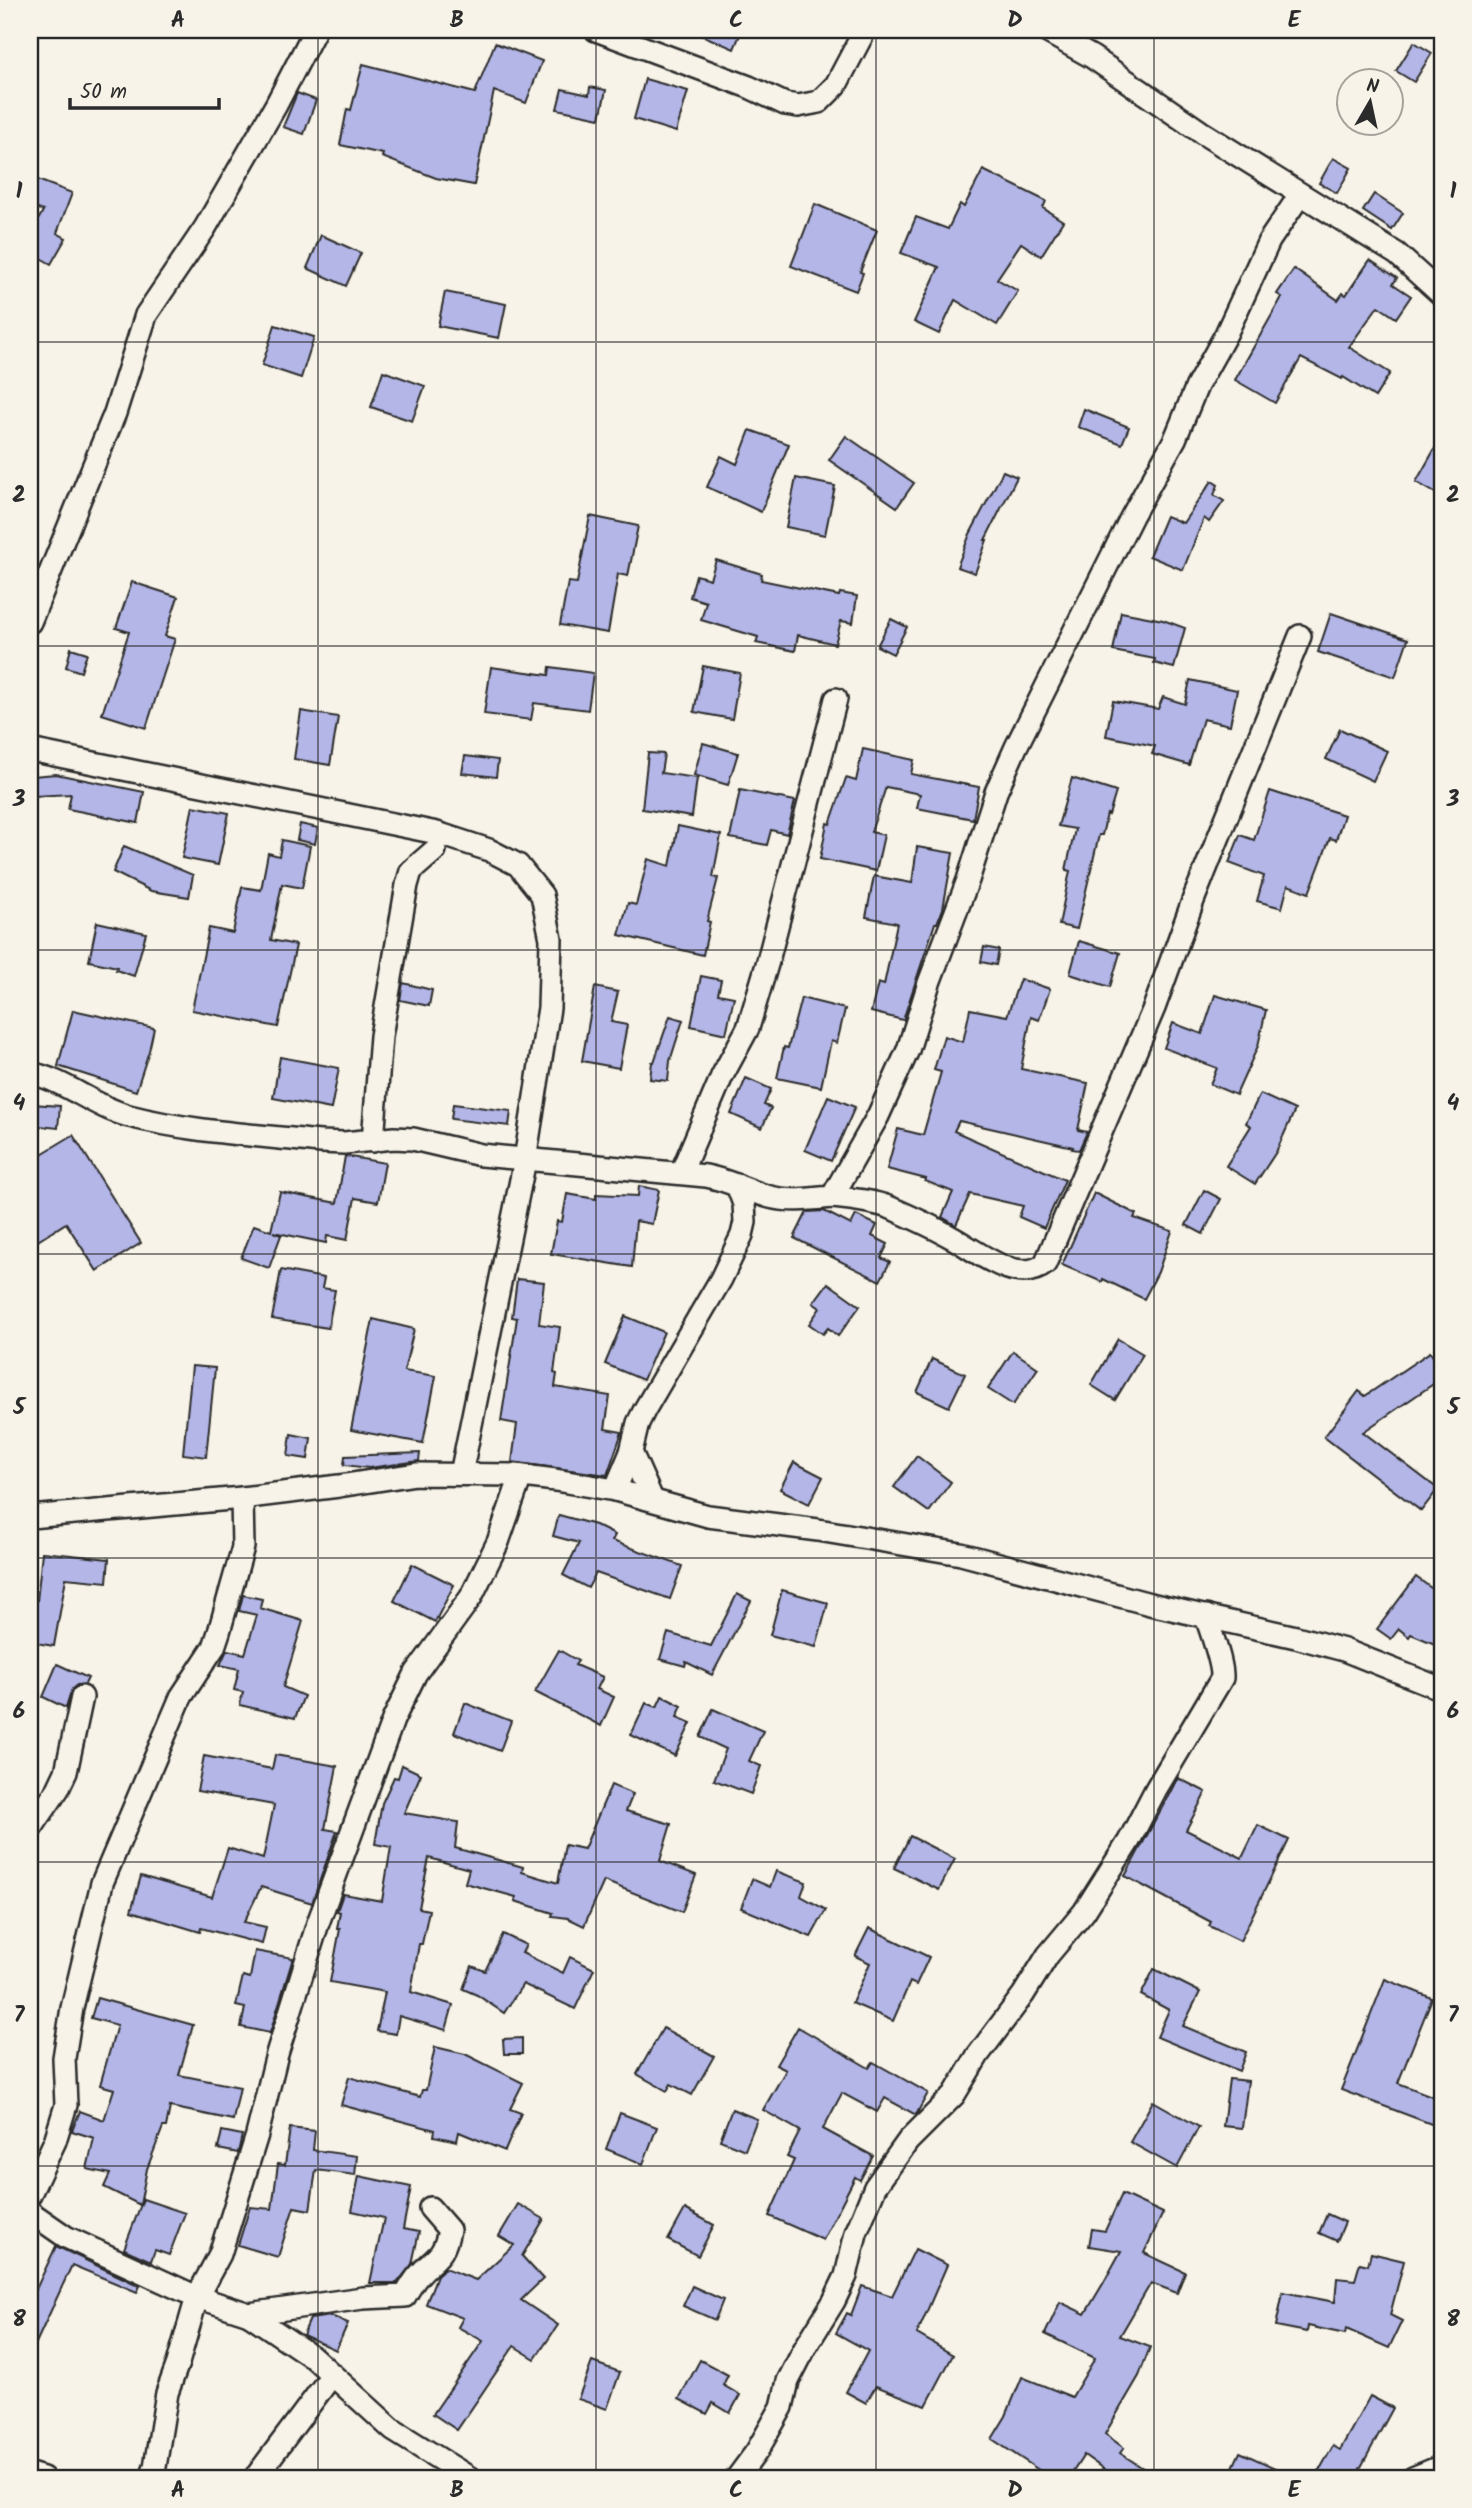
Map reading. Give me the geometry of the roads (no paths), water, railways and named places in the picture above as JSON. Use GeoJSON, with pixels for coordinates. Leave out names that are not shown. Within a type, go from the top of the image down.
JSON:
{"type":"FeatureCollection","features":[{"type":"Feature","properties":{"kind":"street"},"geometry":{"type":"LineString","coordinates":[[30,622],[115,413],[146,315],[205,228],[276,105],[315,30]]}},
{"type":"Feature","properties":{"kind":"street"},"geometry":{"type":"LineString","coordinates":[[596,30],[749,87],[785,104],[798,106],[820,102],[836,85],[865,30]]}},
{"type":"Feature","properties":{"kind":"street"},"geometry":{"type":"LineString","coordinates":[[1044,30],[1092,57],[1201,132],[1397,254],[1442,295]]}},
{"type":"Feature","properties":{"kind":"street"},"geometry":{"type":"LineString","coordinates":[[832,1197],[878,1116],[908,1049],[996,792],[1016,747],[1132,516],[1175,439],[1197,386],[1226,334],[1269,241],[1300,195]]}},
{"type":"Feature","properties":{"kind":"street"},"geometry":{"type":"LineString","coordinates":[[30,1073],[99,1106],[157,1122],[321,1142],[413,1139],[481,1155],[721,1179],[772,1198],[832,1197],[888,1207],[950,1236],[998,1264],[1015,1269],[1035,1270],[1045,1264],[1154,1008],[1194,898],[1300,636]]}},
{"type":"Feature","properties":{"kind":"street"},"geometry":{"type":"LineString","coordinates":[[681,1173],[722,1076],[748,1028],[836,699]]}},
{"type":"Feature","properties":{"kind":"street"},"geometry":{"type":"LineString","coordinates":[[30,750],[437,833],[502,856],[518,865],[542,895],[551,939],[549,1008],[525,1160],[461,1474]]}},
{"type":"Feature","properties":{"kind":"street"},"geometry":{"type":"LineString","coordinates":[[373,1141],[381,1036],[407,885],[411,871],[435,850]]}},
{"type":"Feature","properties":{"kind":"street"},"geometry":{"type":"LineString","coordinates":[[615,1490],[631,1452],[638,1423],[721,1279],[741,1235],[745,1222],[744,1203],[737,1185]]}},
{"type":"Feature","properties":{"kind":"street"},"geometry":{"type":"LineString","coordinates":[[745,1222],[772,1198]]}},
{"type":"Feature","properties":{"kind":"street"},"geometry":{"type":"LineString","coordinates":[[631,1452],[652,1499]]}},
{"type":"Feature","properties":{"kind":"street"},"geometry":{"type":"LineString","coordinates":[[30,1517],[242,1498],[416,1474],[521,1476],[615,1490],[708,1516],[818,1530],[961,1554],[1036,1575],[1344,1650],[1442,1689]]}},
{"type":"Feature","properties":{"kind":"street"},"geometry":{"type":"LineString","coordinates":[[151,2478],[155,2468],[166,2393],[178,2363],[197,2297],[220,2254],[257,2135],[277,2054],[318,1923],[393,1720],[416,1673],[471,1597],[498,1542],[521,1476]]}},
{"type":"Feature","properties":{"kind":"street"},"geometry":{"type":"LineString","coordinates":[[30,2194],[55,2141],[66,2105],[64,2058],[72,2008],[102,1883],[181,1697],[206,1660],[219,1632],[243,1547],[242,1498]]}},
{"type":"Feature","properties":{"kind":"street"},"geometry":{"type":"LineString","coordinates":[[737,2478],[757,2451],[782,2407],[788,2381],[846,2276],[856,2233],[875,2187],[908,2141],[954,2095],[978,2055],[1023,1995],[1048,1955],[1084,1912],[1129,1841],[1156,1789],[1222,1678],[1223,1668],[1206,1616]]}},
{"type":"Feature","properties":{"kind":"street"},"geometry":{"type":"LineString","coordinates":[[30,1830],[58,1789],[66,1772],[82,1697]]}},
{"type":"Feature","properties":{"kind":"street"},"geometry":{"type":"LineString","coordinates":[[249,2314],[363,2298],[405,2296],[418,2276],[442,2253],[447,2238],[449,2230],[430,2208]]}},
{"type":"Feature","properties":{"kind":"street"},"geometry":{"type":"LineString","coordinates":[[30,2212],[66,2237],[197,2297],[249,2314],[281,2334],[332,2375],[393,2430],[470,2478]]}},
{"type":"Feature","properties":{"kind":"street"},"geometry":{"type":"LineString","coordinates":[[255,2478],[332,2375]]}},
{"type":"Feature","properties":{"kind":"street"},"geometry":{"type":"LineString","coordinates":[[1413,2478],[1442,2466]]}},
{"type":"Feature","properties":{"kind":"street"},"geometry":{"type":"LineString","coordinates":[[30,2474],[43,2478]]}}]}
